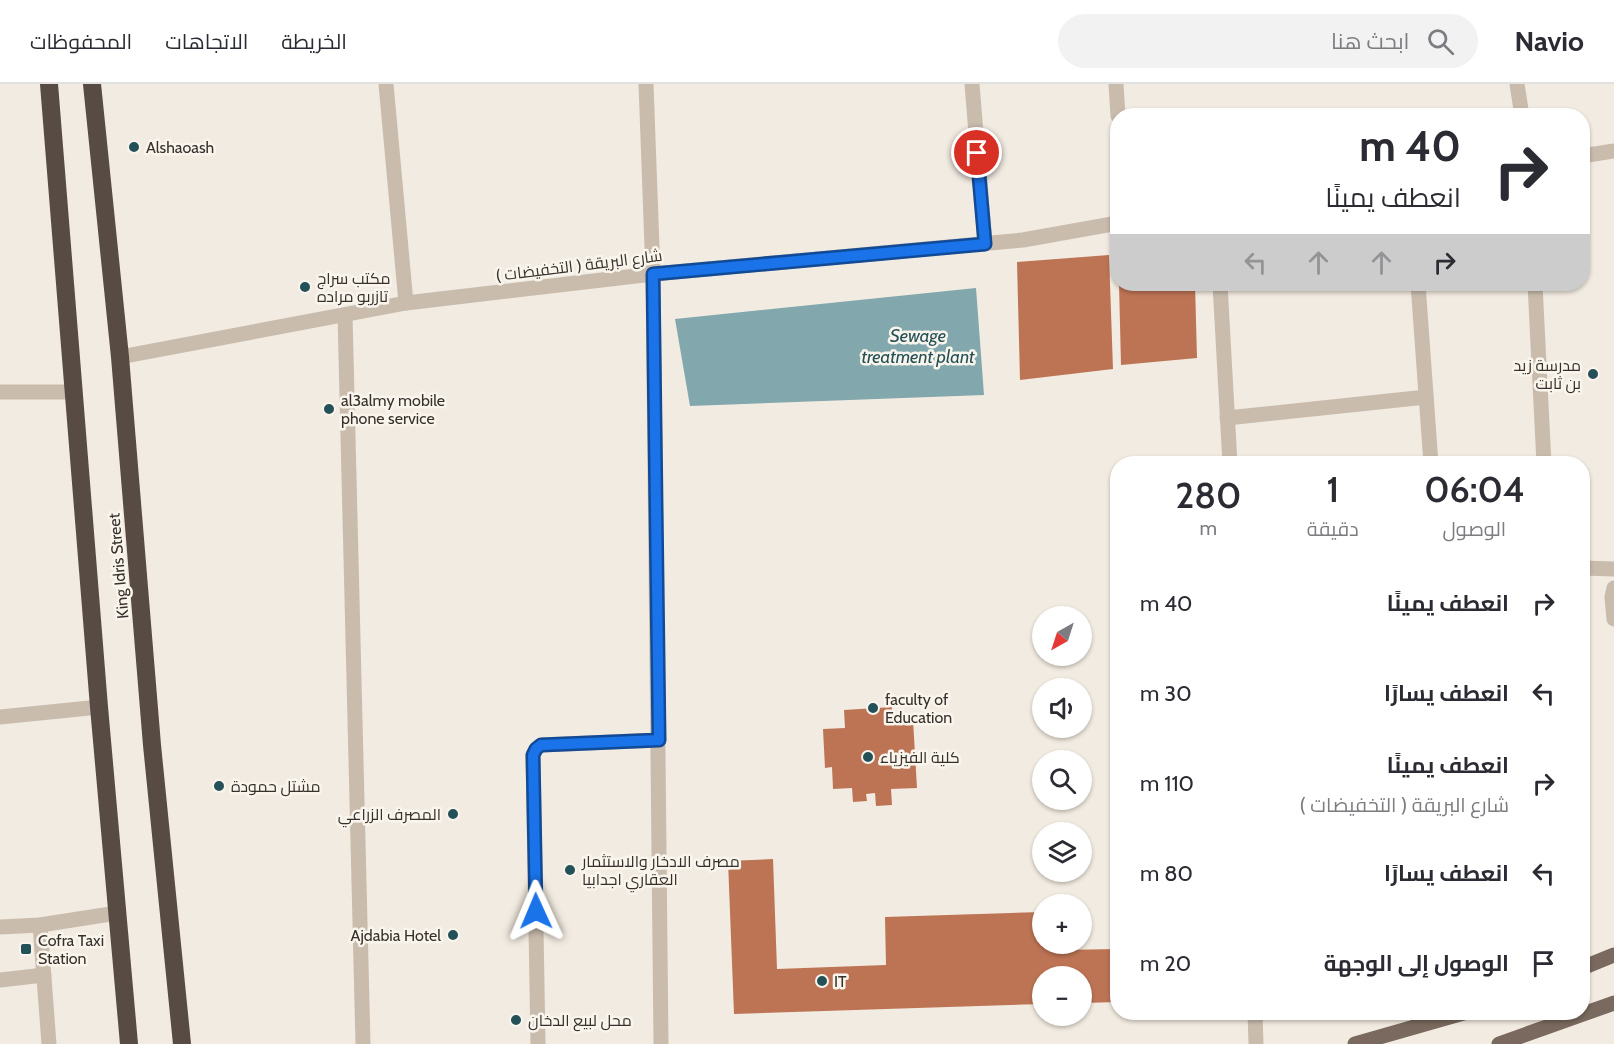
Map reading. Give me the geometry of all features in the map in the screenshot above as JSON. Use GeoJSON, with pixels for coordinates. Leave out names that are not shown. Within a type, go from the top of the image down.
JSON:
{"type":"FeatureCollection","features":[{"type":"Feature","properties":{"kind":"highway","name":"King Idris Street"},"geometry":{"type":"LineString","coordinates":[[49,84],[99,706],[129,1044]]}},
{"type":"Feature","properties":{"kind":"highway","name":"King Idris Street"},"geometry":{"type":"LineString","coordinates":[[92,84],[120,357],[152,745],[182,1044]]}},
{"type":"Feature","properties":{"kind":"main road"},"geometry":{"type":"LineString","coordinates":[[1590,965],[1614,955]]}},
{"type":"Feature","properties":{"kind":"main road"},"geometry":{"type":"LineString","coordinates":[[1590,1014],[1614,1003]]}},
{"type":"Feature","properties":{"kind":"main road"},"geometry":{"type":"LineString","coordinates":[[1355,1044],[1439,1020]]}},
{"type":"Feature","properties":{"kind":"main road"},"geometry":{"type":"LineString","coordinates":[[1499,1044],[1535,1038],[1576,1020]]}},
{"type":"Feature","properties":{"kind":"street"},"geometry":{"type":"LineString","coordinates":[[386,84],[406,303]]}},
{"type":"Feature","properties":{"kind":"street"},"geometry":{"type":"LineString","coordinates":[[646,84],[653,274],[661,1044]]}},
{"type":"Feature","properties":{"kind":"street"},"geometry":{"type":"LineString","coordinates":[[972,84],[985,244]]}},
{"type":"Feature","properties":{"kind":"street"},"geometry":{"type":"LineString","coordinates":[[1116,84],[1118,108]]}},
{"type":"Feature","properties":{"kind":"street"},"geometry":{"type":"LineString","coordinates":[[1517,84],[1521,108]]}},
{"type":"Feature","properties":{"kind":"street"},"geometry":{"type":"LineString","coordinates":[[1590,154],[1614,150]]}},
{"type":"Feature","properties":{"kind":"street","name":"شارع البريقة ( التخفيضات )"},"geometry":{"type":"LineString","coordinates":[[120,357],[406,303],[653,274],[1023,240],[1110,224]]}},
{"type":"Feature","properties":{"kind":"street"},"geometry":{"type":"LineString","coordinates":[[1220,291],[1229,456]]}},
{"type":"Feature","properties":{"kind":"street"},"geometry":{"type":"LineString","coordinates":[[1418,291],[1430,456]]}},
{"type":"Feature","properties":{"kind":"street"},"geometry":{"type":"LineString","coordinates":[[1535,291],[1544,456]]}},
{"type":"Feature","properties":{"kind":"street"},"geometry":{"type":"LineString","coordinates":[[345,315],[363,1044]]}},
{"type":"Feature","properties":{"kind":"street"},"geometry":{"type":"LineString","coordinates":[[0,393],[74,392]]}},
{"type":"Feature","properties":{"kind":"street"},"geometry":{"type":"LineString","coordinates":[[1227,417],[1426,396]]}},
{"type":"Feature","properties":{"kind":"street"},"geometry":{"type":"LineString","coordinates":[[1590,568],[1614,570]]}},
{"type":"Feature","properties":{"kind":"street"},"geometry":{"type":"LineString","coordinates":[[1614,588],[1611,597],[1614,619]]}},
{"type":"Feature","properties":{"kind":"street"},"geometry":{"type":"LineString","coordinates":[[0,717],[99,706]]}},
{"type":"Feature","properties":{"kind":"street"},"geometry":{"type":"LineString","coordinates":[[538,1044],[533,755],[541,745],[659,740]]}},
{"type":"Feature","properties":{"kind":"street"},"geometry":{"type":"LineString","coordinates":[[0,927],[40,925],[117,913]]}},
{"type":"Feature","properties":{"kind":"street"},"geometry":{"type":"LineString","coordinates":[[40,925],[49,1044]]}},
{"type":"Feature","properties":{"kind":"street"},"geometry":{"type":"LineString","coordinates":[[0,980],[44,975]]}},
{"type":"Feature","properties":{"kind":"street"},"geometry":{"type":"LineString","coordinates":[[1255,1020],[1256,1044]]}},
{"type":"Feature","properties":{"kind":"water","name":"Sewage treatment plant"},"geometry":{"type":"Polygon","coordinates":[[[976,288],[984,395],[690,406],[675,319],[976,288]]]}},
{"type":"Feature","properties":{"kind":"building"},"geometry":{"type":"Polygon","coordinates":[[[1109,255],[1113,369],[1020,380],[1017,262],[1109,255]]]}},
{"type":"Feature","properties":{"kind":"building"},"geometry":{"type":"Polygon","coordinates":[[[1119,291],[1195,291],[1197,358],[1121,365],[1119,291]]]}},
{"type":"Feature","properties":{"kind":"building"},"geometry":{"type":"Polygon","coordinates":[[[892,707],[892,721],[913,720],[917,788],[891,789],[892,805],[876,806],[875,793],[866,794],[867,801],[853,802],[852,788],[833,789],[832,767],[825,768],[823,729],[845,728],[844,710],[892,707]]]}},
{"type":"Feature","properties":{"kind":"building"},"geometry":{"type":"Polygon","coordinates":[[[773,859],[777,969],[886,965],[885,917],[1032,912],[1032,954],[1092,954],[1092,949],[1110,949],[1110,1002],[1092,1003],[1092,966],[1032,966],[1032,1004],[734,1014],[728,861],[773,859]]]}},
{"type":"Feature","properties":{"kind":"place","name":"Alshaoash"},"geometry":{"type":"Point","coordinates":[134,147]}},
{"type":"Feature","properties":{"kind":"place","name":"مكتب سراج تازربو مراده"},"geometry":{"type":"Point","coordinates":[305,287]}},
{"type":"Feature","properties":{"kind":"place","name":"مدرسة زيد بن ثابت"},"geometry":{"type":"Point","coordinates":[1593,374]}},
{"type":"Feature","properties":{"kind":"place","name":"al3almy mobile phone service"},"geometry":{"type":"Point","coordinates":[329,409]}},
{"type":"Feature","properties":{"kind":"place","name":"faculty of Education"},"geometry":{"type":"Point","coordinates":[873,708]}},
{"type":"Feature","properties":{"kind":"place","name":"كلية الفيزياء"},"geometry":{"type":"Point","coordinates":[868,757]}},
{"type":"Feature","properties":{"kind":"place","name":"مشتل حمودة"},"geometry":{"type":"Point","coordinates":[219,786]}},
{"type":"Feature","properties":{"kind":"place","name":"المصرف الزراعي"},"geometry":{"type":"Point","coordinates":[453,814]}},
{"type":"Feature","properties":{"kind":"place","name":"مصرف الادخار والاستثمار العقاري اجدابيا"},"geometry":{"type":"Point","coordinates":[570,870]}},
{"type":"Feature","properties":{"kind":"place","name":"Ajdabia Hotel"},"geometry":{"type":"Point","coordinates":[453,935]}},
{"type":"Feature","properties":{"kind":"place","name":"Cofra Taxi Station"},"geometry":{"type":"Point","coordinates":[26,949]}},
{"type":"Feature","properties":{"kind":"place","name":"IT"},"geometry":{"type":"Point","coordinates":[822,981]}},
{"type":"Feature","properties":{"kind":"place","name":"محل لبيع الدخان"},"geometry":{"type":"Point","coordinates":[516,1020]}},
{"type":"Feature","properties":{"kind":"route"},"geometry":{"type":"LineString","coordinates":[[536,911],[533,755],[536,749],[541,745],[659,740],[653,274],[985,244],[977,153]]}}]}
